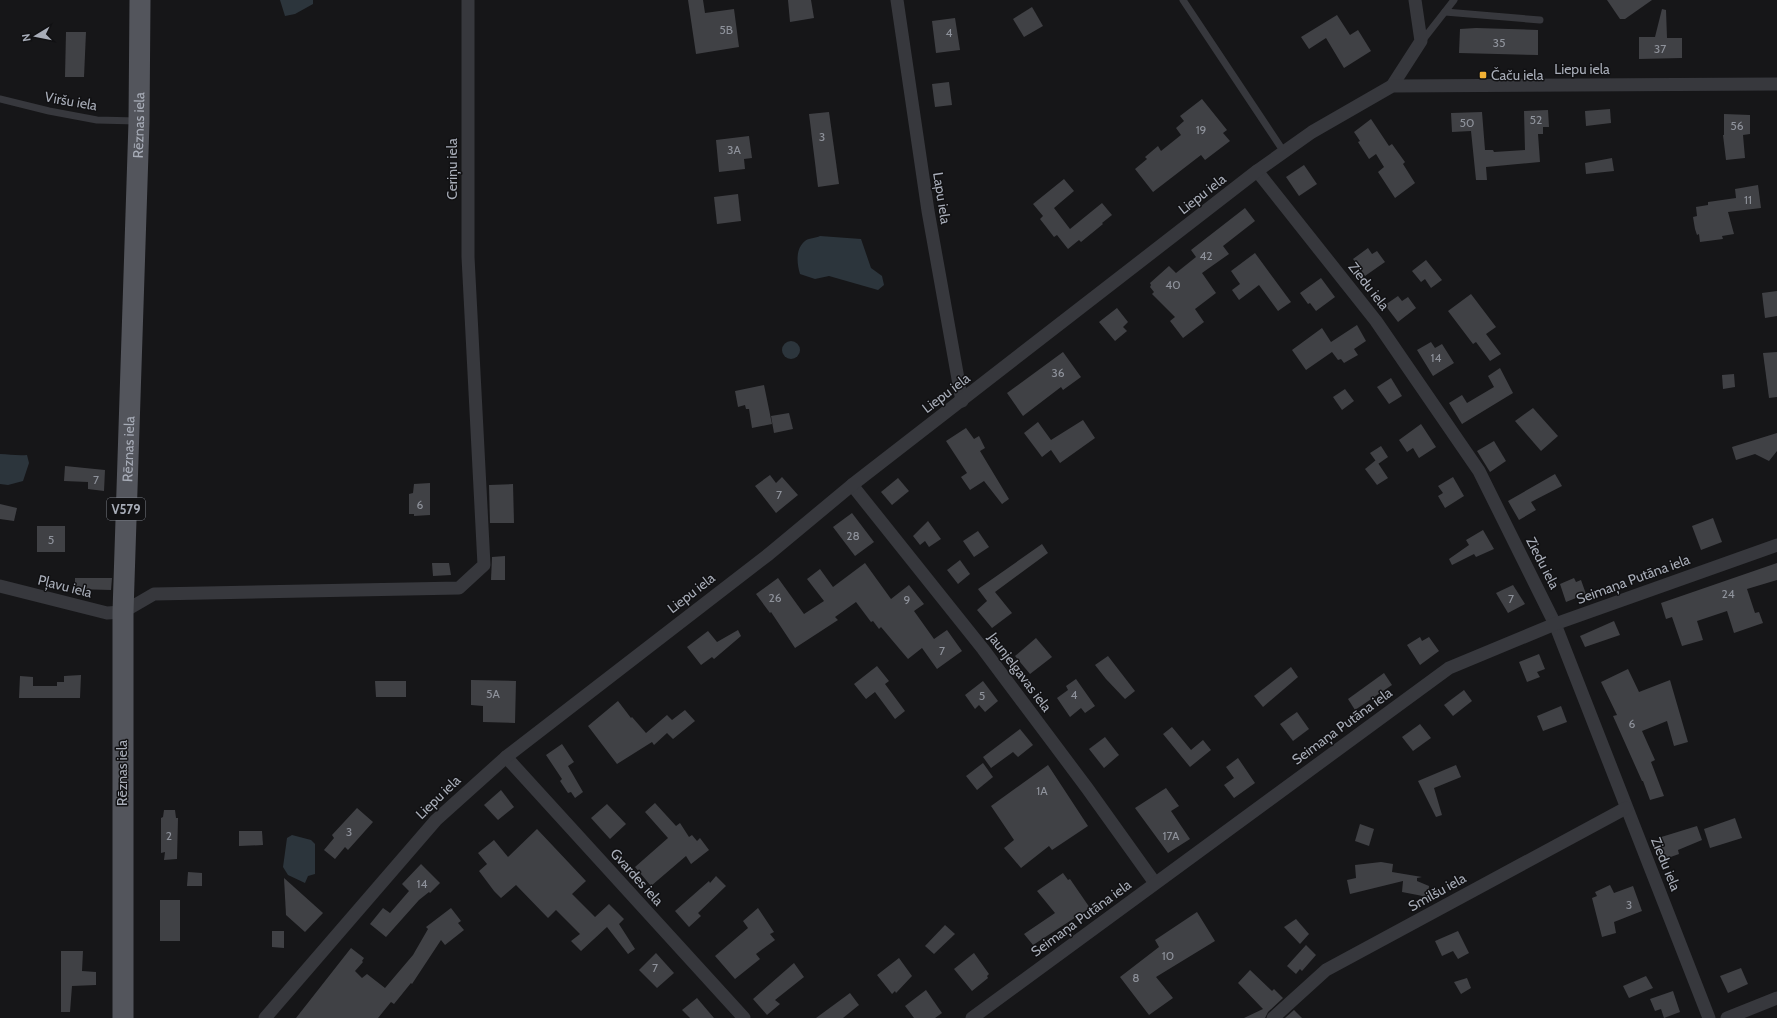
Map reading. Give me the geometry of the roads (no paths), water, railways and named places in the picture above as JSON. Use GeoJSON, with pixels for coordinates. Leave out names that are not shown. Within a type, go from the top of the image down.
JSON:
{"type":"FeatureCollection","features":[{"type":"Feature","properties":{"kind":"main road","name":"Rēznas iela"},"geometry":{"type":"LineString","coordinates":[[123,1018],[123,612],[138,122],[140,0]]}},
{"type":"Feature","properties":{"kind":"street","name":"Ceriņu iela"},"geometry":{"type":"LineString","coordinates":[[123,612],[154,594],[459,588],[484,565],[471,338],[468,257],[468,0]]}},
{"type":"Feature","properties":{"kind":"street","name":"Lapu iela"},"geometry":{"type":"LineString","coordinates":[[897,0],[928,212],[962,401]]}},
{"type":"Feature","properties":{"kind":"street"},"geometry":{"type":"LineString","coordinates":[[1392,86],[1421,41],[1415,0]]}},
{"type":"Feature","properties":{"kind":"street","name":"Liepu iela"},"geometry":{"type":"LineString","coordinates":[[265,1018],[436,820],[506,756],[769,554],[852,485],[1257,171],[1312,132],[1392,86],[1777,84]]}},
{"type":"Feature","properties":{"kind":"street","name":"Ziedu iela"},"geometry":{"type":"LineString","coordinates":[[1257,171],[1376,321],[1479,471],[1556,624],[1626,808],[1709,1018]]}},
{"type":"Feature","properties":{"kind":"street","name":"Jaunjelgavas iela"},"geometry":{"type":"LineString","coordinates":[[852,485],[983,649],[1087,788],[1155,883]]}},
{"type":"Feature","properties":{"kind":"street","name":"Seimaņa Putāna iela"},"geometry":{"type":"LineString","coordinates":[[972,1018],[1450,668],[1556,624],[1777,545]]}},
{"type":"Feature","properties":{"kind":"street","name":"Pļavu iela"},"geometry":{"type":"LineString","coordinates":[[0,586],[107,613],[123,612]]}},
{"type":"Feature","properties":{"kind":"street","name":"Gvardes iela"},"geometry":{"type":"LineString","coordinates":[[506,756],[744,1018]]}},
{"type":"Feature","properties":{"kind":"street","name":"Smilšu iela"},"geometry":{"type":"LineString","coordinates":[[1273,1018],[1326,970],[1626,808]]}},
{"type":"Feature","properties":{"kind":"street"},"geometry":{"type":"LineString","coordinates":[[1727,1018],[1777,998]]}},
{"type":"Feature","properties":{"kind":"lane"},"geometry":{"type":"LineString","coordinates":[[1183,0],[1284,152]]}},
{"type":"Feature","properties":{"kind":"lane"},"geometry":{"type":"LineString","coordinates":[[1421,41],[1454,0]]}},
{"type":"Feature","properties":{"kind":"lane"},"geometry":{"type":"LineString","coordinates":[[1445,12],[1540,20]]}},
{"type":"Feature","properties":{"kind":"lane","name":"Viršu iela"},"geometry":{"type":"LineString","coordinates":[[0,99],[48,111],[97,120],[138,122]]}},
{"type":"Feature","properties":{"kind":"place","name":"Čaču iela"},"geometry":{"type":"Point","coordinates":[1483,75]}}]}
